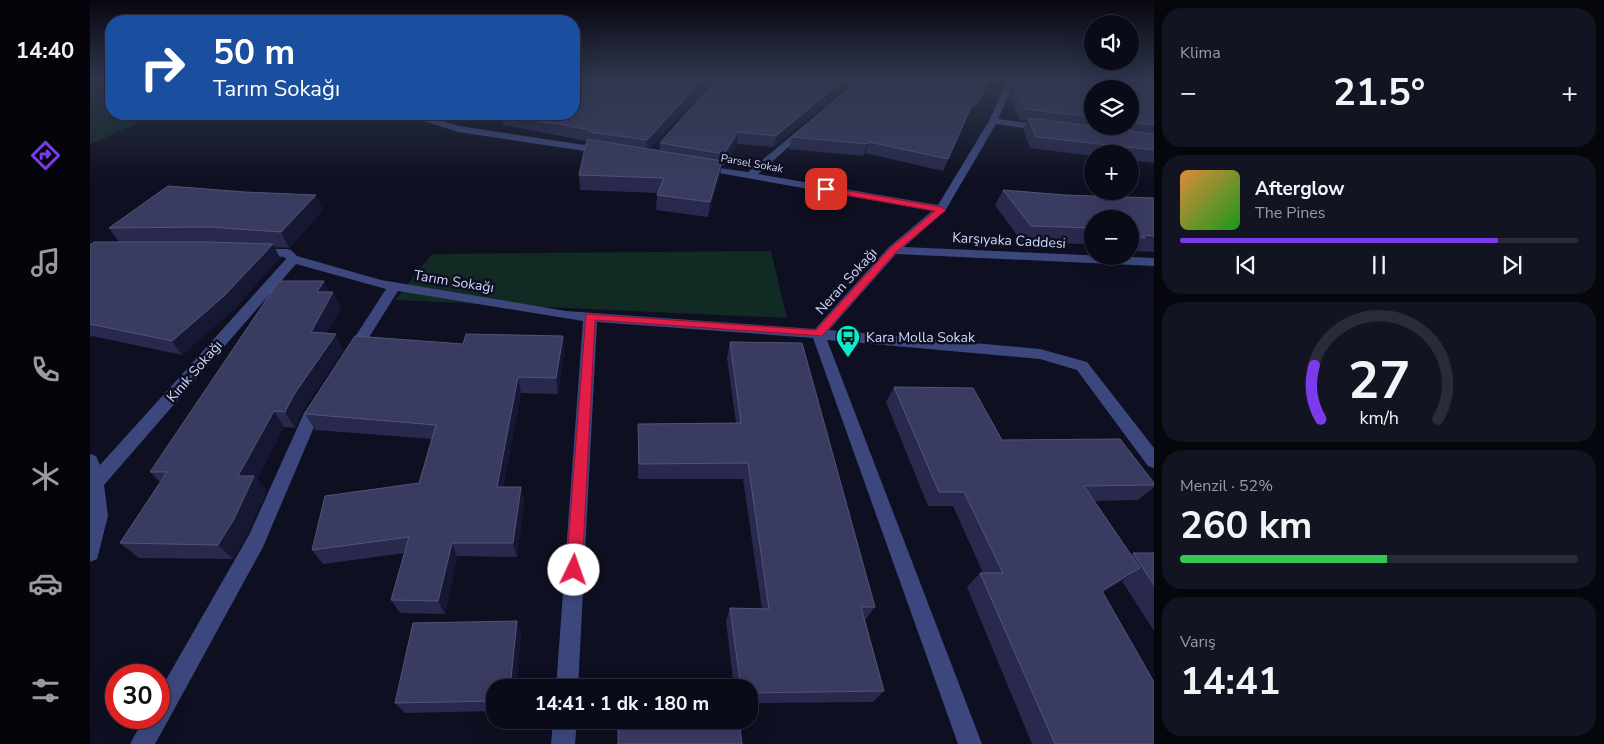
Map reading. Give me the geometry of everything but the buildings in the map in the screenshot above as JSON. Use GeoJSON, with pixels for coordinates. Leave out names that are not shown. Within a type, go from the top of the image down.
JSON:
{"type":"FeatureCollection","features":[{"type":"Feature","properties":{"kind":"street","name":"Neran Sokağı"},"geometry":{"type":"LineString","coordinates":[[818,334],[893,250],[941,210],[996,114]]}},
{"type":"Feature","properties":{"kind":"street"},"geometry":{"type":"LineString","coordinates":[[749,176],[816,118]]}},
{"type":"Feature","properties":{"kind":"street"},"geometry":{"type":"LineString","coordinates":[[430,120],[458,129],[614,152]]}},
{"type":"Feature","properties":{"kind":"street"},"geometry":{"type":"LineString","coordinates":[[993,121],[1050,128]]}},
{"type":"Feature","properties":{"kind":"street","name":"Parsel Sokak"},"geometry":{"type":"LineString","coordinates":[[695,166],[941,210]]}},
{"type":"Feature","properties":{"kind":"street","name":"Karşıyaka Caddesi"},"geometry":{"type":"LineString","coordinates":[[893,250],[1154,262]]}},
{"type":"Feature","properties":{"kind":"street","name":"Tarım Sokağı"},"geometry":{"type":"LineString","coordinates":[[247,251],[287,253],[293,259],[394,287],[566,315],[818,334],[1040,354],[1082,366],[1154,461]]}},
{"type":"Feature","properties":{"kind":"street","name":"Kınık Sokağı"},"geometry":{"type":"LineString","coordinates":[[95,483],[293,259]]}},
{"type":"Feature","properties":{"kind":"street"},"geometry":{"type":"LineString","coordinates":[[342,368],[394,287]]}},
{"type":"Feature","properties":{"kind":"street"},"geometry":{"type":"LineString","coordinates":[[568,679],[590,317]]}},
{"type":"Feature","properties":{"kind":"street"},"geometry":{"type":"LineString","coordinates":[[818,334],[970,744]]}},
{"type":"Feature","properties":{"kind":"street"},"geometry":{"type":"LineString","coordinates":[[170,694],[256,541],[310,417],[331,385]]}},
{"type":"Feature","properties":{"kind":"street"},"geometry":{"type":"LineString","coordinates":[[90,461],[99,516],[90,554]]}},
{"type":"Feature","properties":{"kind":"street"},"geometry":{"type":"LineString","coordinates":[[142,744],[151,729]]}},
{"type":"Feature","properties":{"kind":"street"},"geometry":{"type":"LineString","coordinates":[[563,744],[564,729]]}},
{"type":"Feature","properties":{"kind":"green space"},"geometry":{"type":"Polygon","coordinates":[[[90,114],[105,114],[105,120],[145,120],[90,144],[90,114]]]}},
{"type":"Feature","properties":{"kind":"green space"},"geometry":{"type":"Polygon","coordinates":[[[771,251],[787,318],[395,300],[432,254],[771,251]]]}},
{"type":"Feature","properties":{"kind":"place","name":"Kara Molla Sokak"},"geometry":{"type":"Point","coordinates":[848,358]}},
{"type":"Feature","properties":{"kind":"route"},"geometry":{"type":"LineString","coordinates":[[574,570],[590,317],[818,334],[893,250],[941,210],[826,189]]}}]}
